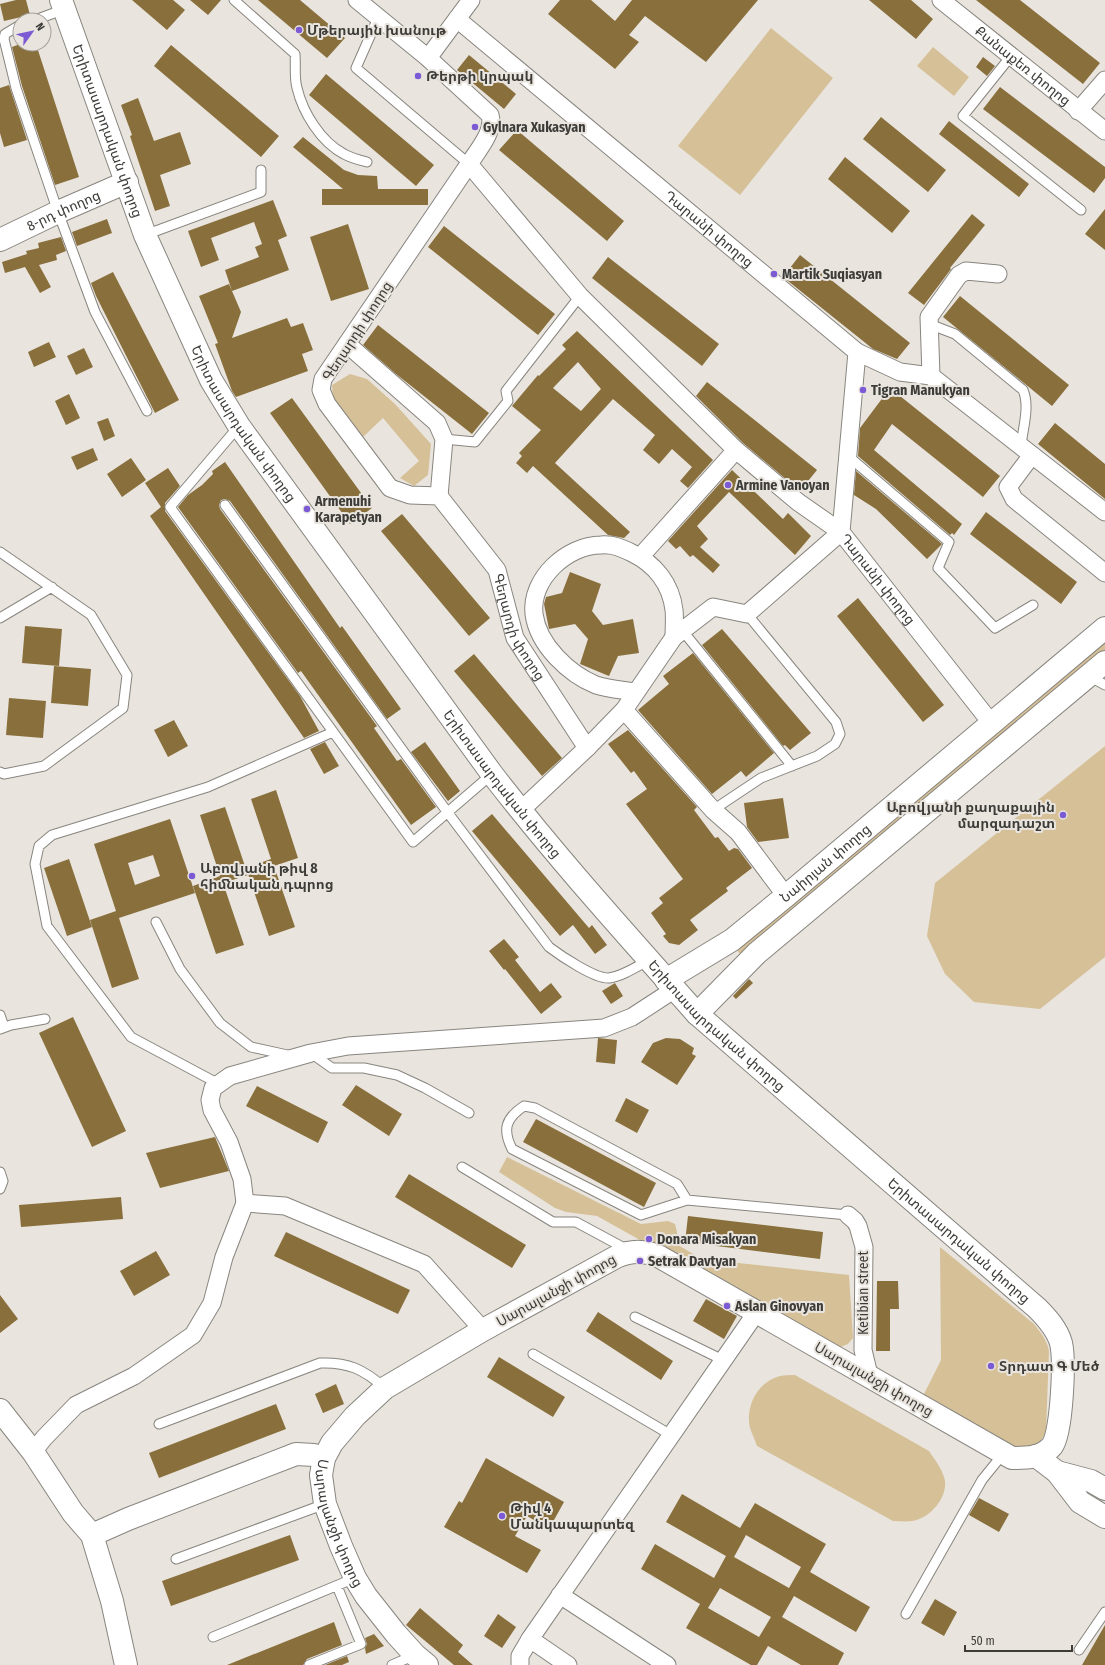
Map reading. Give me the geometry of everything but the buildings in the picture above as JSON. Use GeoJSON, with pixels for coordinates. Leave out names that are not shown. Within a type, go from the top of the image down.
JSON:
{"type":"FeatureCollection","features":[{"type":"Feature","properties":{"kind":"street"},"geometry":{"type":"LineString","coordinates":[[356,0],[428,58],[472,0]]}},
{"type":"Feature","properties":{"kind":"street","name":"Քանաքեռ փողոց"},"geometry":{"type":"LineString","coordinates":[[943,0],[1078,111],[1105,131]]}},
{"type":"Feature","properties":{"kind":"street","name":"Երիտասարդական փողոց"},"geometry":{"type":"LineString","coordinates":[[63,5],[145,235],[212,380],[239,426],[520,811],[697,1014],[1048,1319],[1056,1331],[1061,1344],[1062,1373],[1058,1431],[1052,1445],[1041,1454]]}},
{"type":"Feature","properties":{"kind":"street","name":"Դարանի փողոց"},"geometry":{"type":"LineString","coordinates":[[457,19],[857,352],[841,532],[992,724]]}},
{"type":"Feature","properties":{"kind":"street","name":"Գեղարդի փողոց"},"geometry":{"type":"LineString","coordinates":[[428,58],[490,115],[492,123],[490,130],[469,164],[323,379],[321,390],[327,404],[390,488],[410,495],[439,496],[496,570],[515,638],[587,748]]}},
{"type":"Feature","properties":{"kind":"street"},"geometry":{"type":"LineString","coordinates":[[1078,111],[1105,80]]}},
{"type":"Feature","properties":{"kind":"street"},"geometry":{"type":"LineString","coordinates":[[469,164],[580,296],[736,450],[798,502],[841,532],[747,614],[712,607],[678,634],[635,692],[624,710],[587,748],[520,811]]}},
{"type":"Feature","properties":{"kind":"street","name":"8-րդ փողոց"},"geometry":{"type":"LineString","coordinates":[[0,240],[58,212],[127,182]]}},
{"type":"Feature","properties":{"kind":"street"},"geometry":{"type":"LineString","coordinates":[[932,376],[929,317],[959,275],[966,271],[998,274]]}},
{"type":"Feature","properties":{"kind":"street"},"geometry":{"type":"LineString","coordinates":[[347,344],[437,423],[444,439],[439,496]]}},
{"type":"Feature","properties":{"kind":"street"},"geometry":{"type":"LineString","coordinates":[[857,352],[900,372],[932,376],[1105,512]]}},
{"type":"Feature","properties":{"kind":"street"},"geometry":{"type":"LineString","coordinates":[[640,557],[736,450]]}},
{"type":"Feature","properties":{"kind":"street"},"geometry":{"type":"LineString","coordinates":[[1026,450],[1008,487],[1014,499],[1105,573]]}},
{"type":"Feature","properties":{"kind":"street"},"geometry":{"type":"LineString","coordinates":[[635,692],[597,685],[571,671],[552,651],[540,634],[534,614],[535,597],[543,580],[554,565],[568,555],[584,548],[600,545],[616,546],[640,557],[656,569],[668,588],[674,609],[678,634]]}},
{"type":"Feature","properties":{"kind":"street","name":"Նաիրյան փողոց"},"geometry":{"type":"LineString","coordinates":[[670,984],[732,940],[786,896],[1105,628]]}},
{"type":"Feature","properties":{"kind":"street","name":"Նաիրյան փողոց"},"geometry":{"type":"LineString","coordinates":[[697,1014],[757,953],[1100,675]]}},
{"type":"Feature","properties":{"kind":"street"},"geometry":{"type":"LineString","coordinates":[[624,710],[713,810],[738,832],[786,896]]}},
{"type":"Feature","properties":{"kind":"street"},"geometry":{"type":"LineString","coordinates":[[33,1452],[44,1438],[76,1405],[134,1376],[193,1336],[212,1303],[224,1257],[245,1203],[242,1179],[230,1142],[212,1110],[210,1100],[213,1088],[230,1076],[305,1055],[348,1046],[604,1028],[632,1017],[670,984]]}},
{"type":"Feature","properties":{"kind":"street"},"geometry":{"type":"LineString","coordinates":[[245,1203],[286,1206],[424,1264],[483,1330]]}},
{"type":"Feature","properties":{"kind":"street","name":"Ketibian street"},"geometry":{"type":"LineString","coordinates":[[848,1216],[855,1221],[858,1226],[864,1247],[863,1350],[869,1375]]}},
{"type":"Feature","properties":{"kind":"street","name":"Սարալանջի փողոց"},"geometry":{"type":"LineString","coordinates":[[421,1660],[383,1617],[346,1582],[341,1546],[325,1504],[321,1475],[324,1458],[332,1443],[355,1416],[385,1388],[483,1330],[616,1257],[631,1252],[648,1253],[660,1257],[869,1375],[1003,1454],[1012,1458],[1041,1454]]}},
{"type":"Feature","properties":{"kind":"street"},"geometry":{"type":"LineString","coordinates":[[520,1665],[520,1656],[530,1639],[756,1312]]}},
{"type":"Feature","properties":{"kind":"street"},"geometry":{"type":"LineString","coordinates":[[0,1410],[33,1452],[74,1513],[92,1535],[112,1601],[126,1665]]}},
{"type":"Feature","properties":{"kind":"street"},"geometry":{"type":"LineString","coordinates":[[92,1535],[128,1519],[296,1454],[314,1454],[324,1458]]}},
{"type":"Feature","properties":{"kind":"street"},"geometry":{"type":"LineString","coordinates":[[1041,1454],[1080,1502],[1105,1517]]}},
{"type":"Feature","properties":{"kind":"street"},"geometry":{"type":"LineString","coordinates":[[1057,1472],[1091,1481],[1105,1489]]}},
{"type":"Feature","properties":{"kind":"street"},"geometry":{"type":"LineString","coordinates":[[560,1595],[667,1665]]}},
{"type":"Feature","properties":{"kind":"street"},"geometry":{"type":"LineString","coordinates":[[530,1639],[568,1665]]}},
{"type":"Feature","properties":{"kind":"lane"},"geometry":{"type":"LineString","coordinates":[[234,0],[295,54],[297,87],[301,100],[314,124],[323,136],[344,154],[367,162]]}},
{"type":"Feature","properties":{"kind":"lane"},"geometry":{"type":"LineString","coordinates":[[50,12],[63,5]]}},
{"type":"Feature","properties":{"kind":"lane"},"geometry":{"type":"LineString","coordinates":[[378,18],[356,68],[469,164]]}},
{"type":"Feature","properties":{"kind":"lane"},"geometry":{"type":"LineString","coordinates":[[12,30],[5,34],[4,39],[16,88],[58,212],[95,312],[147,411]]}},
{"type":"Feature","properties":{"kind":"lane"},"geometry":{"type":"LineString","coordinates":[[1011,56],[963,116],[1081,210]]}},
{"type":"Feature","properties":{"kind":"lane"},"geometry":{"type":"LineString","coordinates":[[145,235],[261,192],[261,170]]}},
{"type":"Feature","properties":{"kind":"lane"},"geometry":{"type":"LineString","coordinates":[[444,439],[475,442],[508,400],[506,391],[580,296]]}},
{"type":"Feature","properties":{"kind":"lane"},"geometry":{"type":"LineString","coordinates":[[929,324],[955,334],[1023,390],[1026,397],[1026,450]]}},
{"type":"Feature","properties":{"kind":"lane"},"geometry":{"type":"LineString","coordinates":[[239,426],[170,507],[413,842],[492,774]]}},
{"type":"Feature","properties":{"kind":"lane"},"geometry":{"type":"LineString","coordinates":[[848,456],[949,542],[938,568],[995,628],[1033,605]]}},
{"type":"Feature","properties":{"kind":"lane"},"geometry":{"type":"LineString","coordinates":[[226,505],[448,812],[549,947],[564,958],[586,970],[607,978],[620,976],[649,960]]}},
{"type":"Feature","properties":{"kind":"lane"},"geometry":{"type":"LineString","coordinates":[[0,552],[91,615],[127,675],[123,708],[44,766],[4,774],[0,772]]}},
{"type":"Feature","properties":{"kind":"lane"},"geometry":{"type":"LineString","coordinates":[[0,618],[52,587]]}},
{"type":"Feature","properties":{"kind":"lane"},"geometry":{"type":"LineString","coordinates":[[713,810],[761,778],[817,756],[835,744],[840,734],[836,722],[747,614]]}},
{"type":"Feature","properties":{"kind":"lane"},"geometry":{"type":"LineString","coordinates":[[678,634],[792,766]]}},
{"type":"Feature","properties":{"kind":"lane"},"geometry":{"type":"LineString","coordinates":[[219,1084],[131,1037],[76,966],[47,926],[35,864],[39,846],[52,835],[208,787],[333,732]]}},
{"type":"Feature","properties":{"kind":"lane"},"geometry":{"type":"LineString","coordinates":[[156,922],[180,969],[220,1023],[251,1047],[305,1055],[332,1068],[364,1068],[397,1075],[425,1088],[469,1113]]}},
{"type":"Feature","properties":{"kind":"lane"},"geometry":{"type":"LineString","coordinates":[[0,1015],[2,1028],[44,1020]]}},
{"type":"Feature","properties":{"kind":"lane"},"geometry":{"type":"LineString","coordinates":[[687,1200],[677,1184],[536,1108],[524,1106],[513,1114],[507,1126],[507,1137],[512,1149],[640,1215],[687,1200],[848,1216]]}},
{"type":"Feature","properties":{"kind":"lane"},"geometry":{"type":"LineString","coordinates":[[462,1167],[553,1222],[576,1222],[631,1252]]}},
{"type":"Feature","properties":{"kind":"lane"},"geometry":{"type":"LineString","coordinates":[[0,1172],[3,1181],[0,1189]]}},
{"type":"Feature","properties":{"kind":"lane"},"geometry":{"type":"LineString","coordinates":[[635,1317],[723,1360]]}},
{"type":"Feature","properties":{"kind":"lane"},"geometry":{"type":"LineString","coordinates":[[533,1354],[671,1435]]}},
{"type":"Feature","properties":{"kind":"lane"},"geometry":{"type":"LineString","coordinates":[[159,1424],[320,1363],[335,1363],[352,1366],[365,1372],[385,1388]]}},
{"type":"Feature","properties":{"kind":"lane"},"geometry":{"type":"LineString","coordinates":[[906,1614],[982,1480],[1003,1454]]}},
{"type":"Feature","properties":{"kind":"lane"},"geometry":{"type":"LineString","coordinates":[[176,1559],[325,1504]]}},
{"type":"Feature","properties":{"kind":"lane"},"geometry":{"type":"LineString","coordinates":[[213,1637],[346,1582],[361,1644],[309,1665]]}},
{"type":"Feature","properties":{"kind":"lane"},"geometry":{"type":"LineString","coordinates":[[1079,1650],[1105,1612]]}},
{"type":"Feature","properties":{"kind":"lane"},"geometry":{"type":"LineString","coordinates":[[392,1665],[421,1660]]}},
{"type":"Feature","properties":{"kind":"shaded area"},"geometry":{"type":"Polygon","coordinates":[[[771,28],[833,78],[740,195],[678,146],[771,28]]]}},
{"type":"Feature","properties":{"kind":"shaded area"},"geometry":{"type":"Polygon","coordinates":[[[933,47],[969,77],[954,96],[917,66],[933,47]]]}},
{"type":"Feature","properties":{"kind":"shaded area"},"geometry":{"type":"Polygon","coordinates":[[[350,374],[367,379],[395,404],[431,444],[428,475],[414,486],[400,478],[419,461],[383,418],[363,437],[333,398],[332,385],[350,374]]]}},
{"type":"Feature","properties":{"kind":"shaded area"},"geometry":{"type":"Polygon","coordinates":[[[1105,642],[1105,650],[740,954],[736,949],[1105,642]]]}},
{"type":"Feature","properties":{"kind":"shaded area","name":"Աբովյանի քաղաքային մարզադաշտ"},"geometry":{"type":"Polygon","coordinates":[[[1105,746],[1105,957],[1040,1009],[974,1002],[945,974],[927,936],[935,883],[1105,746]]]}},
{"type":"Feature","properties":{"kind":"shaded area"},"geometry":{"type":"Polygon","coordinates":[[[507,1157],[641,1224],[668,1221],[675,1224],[678,1245],[702,1259],[849,1275],[853,1338],[848,1344],[838,1348],[819,1340],[597,1216],[566,1212],[555,1208],[499,1172],[507,1157]]]}},
{"type":"Feature","properties":{"kind":"shaded area"},"geometry":{"type":"Polygon","coordinates":[[[940,1247],[1034,1324],[1047,1343],[1049,1351],[1046,1431],[1042,1439],[1037,1444],[1022,1452],[923,1396],[941,1360],[940,1247]]]}},
{"type":"Feature","properties":{"kind":"shaded area"},"geometry":{"type":"Polygon","coordinates":[[[795,1375],[929,1451],[941,1469],[945,1481],[943,1495],[936,1507],[925,1516],[918,1519],[910,1521],[893,1521],[757,1446],[750,1428],[749,1420],[749,1412],[754,1396],[772,1379],[782,1376],[795,1375]]]}},
{"type":"Feature","properties":{"kind":"place","name":"Մթերային խանութ"},"geometry":{"type":"Point","coordinates":[299,30]}},
{"type":"Feature","properties":{"kind":"place","name":"Թերթի կրպակ"},"geometry":{"type":"Point","coordinates":[418,76]}},
{"type":"Feature","properties":{"kind":"place","name":"Gylnara Xukasyan"},"geometry":{"type":"Point","coordinates":[475,127]}},
{"type":"Feature","properties":{"kind":"place","name":"Martik Suqiasyan"},"geometry":{"type":"Point","coordinates":[774,274]}},
{"type":"Feature","properties":{"kind":"place","name":"Tigran Manukyan"},"geometry":{"type":"Point","coordinates":[863,390]}},
{"type":"Feature","properties":{"kind":"place","name":"Armine Vanoyan"},"geometry":{"type":"Point","coordinates":[728,485]}},
{"type":"Feature","properties":{"kind":"place","name":"Armenuhi Karapetyan"},"geometry":{"type":"Point","coordinates":[307,509]}},
{"type":"Feature","properties":{"kind":"place","name":"Աբովյանի քաղաքային մարզադաշտ"},"geometry":{"type":"Point","coordinates":[1063,815]}},
{"type":"Feature","properties":{"kind":"place","name":"Աբովյանի թիվ 8 հիմնական դպրոց"},"geometry":{"type":"Point","coordinates":[192,876]}},
{"type":"Feature","properties":{"kind":"place","name":"Donara Misakyan"},"geometry":{"type":"Point","coordinates":[649,1239]}},
{"type":"Feature","properties":{"kind":"place","name":"Setrak Davtyan"},"geometry":{"type":"Point","coordinates":[640,1261]}},
{"type":"Feature","properties":{"kind":"place","name":"Aslan Ginovyan"},"geometry":{"type":"Point","coordinates":[727,1306]}},
{"type":"Feature","properties":{"kind":"place","name":"Տրդատ Գ Մեծ"},"geometry":{"type":"Point","coordinates":[991,1366]}},
{"type":"Feature","properties":{"kind":"place","name":"Թիվ 4 Մանկապարտեզ"},"geometry":{"type":"Point","coordinates":[502,1516]}}]}
